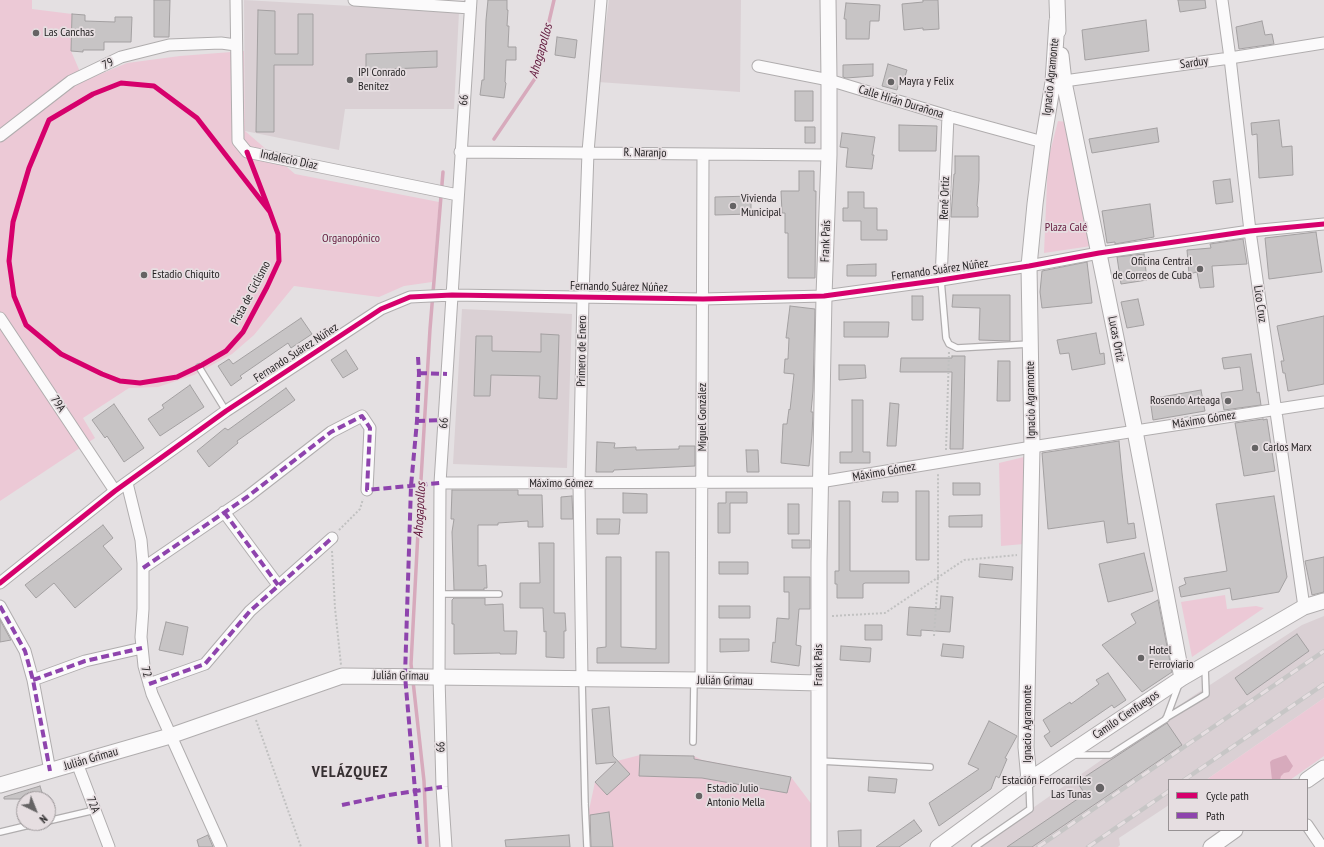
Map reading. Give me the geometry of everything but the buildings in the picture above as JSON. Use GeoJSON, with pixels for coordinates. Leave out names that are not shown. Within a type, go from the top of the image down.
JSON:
{"type":"FeatureCollection","features":[{"type":"Feature","properties":{"kind":"main road","name":"Frank País"},"geometry":{"type":"LineString","coordinates":[[820,482],[829,155],[828,0]]}},
{"type":"Feature","properties":{"kind":"main road","name":"Lucas Ortiz"},"geometry":{"type":"LineString","coordinates":[[1057,0],[1059,82],[1099,254],[1135,431],[1182,678]]}},
{"type":"Feature","properties":{"kind":"main road","name":"Ignacio Agramonte"},"geometry":{"type":"LineString","coordinates":[[1029,780],[1026,747],[1032,447],[1029,266],[1043,142],[1059,82]]}},
{"type":"Feature","properties":{"kind":"main road","name":"Frank Pais"},"geometry":{"type":"LineString","coordinates":[[818,847],[820,482]]}},
{"type":"Feature","properties":{"kind":"main road","name":"Camilo Cienfuegos"},"geometry":{"type":"LineString","coordinates":[[938,847],[1029,780],[1182,678],[1304,606],[1324,601]]}},
{"type":"Feature","properties":{"kind":"main road","name":"Julián Grimau"},"geometry":{"type":"LineString","coordinates":[[0,785],[170,736],[342,676],[582,678],[819,683]]}},
{"type":"Feature","properties":{"kind":"main road"},"geometry":{"type":"LineString","coordinates":[[1308,779],[1324,768]]}},
{"type":"Feature","properties":{"kind":"main road"},"geometry":{"type":"LineString","coordinates":[[1211,847],[1234,831]]}},
{"type":"Feature","properties":{"kind":"street","name":"Indalecio Díaz"},"geometry":{"type":"LineString","coordinates":[[236,0],[238,140],[247,152],[458,195]]}},
{"type":"Feature","properties":{"kind":"street"},"geometry":{"type":"LineString","coordinates":[[354,0],[471,4]]}},
{"type":"Feature","properties":{"kind":"street","name":"Primero de Enero"},"geometry":{"type":"LineString","coordinates":[[582,678],[579,484],[583,296],[588,152],[601,0]]}},
{"type":"Feature","properties":{"kind":"street","name":"Lico Cruz"},"geometry":{"type":"LineString","coordinates":[[1222,0],[1250,232],[1275,409],[1284,459],[1304,606]]}},
{"type":"Feature","properties":{"kind":"street","name":"66"},"geometry":{"type":"LineString","coordinates":[[446,847],[438,677],[440,484],[460,152],[471,4]]}},
{"type":"Feature","properties":{"kind":"street","name":"79"},"geometry":{"type":"LineString","coordinates":[[0,136],[71,81],[121,57],[169,45],[221,43],[236,45]]}},
{"type":"Feature","properties":{"kind":"street","name":"Sarduy"},"geometry":{"type":"LineString","coordinates":[[1059,82],[1324,43]]}},
{"type":"Feature","properties":{"kind":"street","name":"Calle Hirán Durañona"},"geometry":{"type":"LineString","coordinates":[[758,66],[829,80],[948,116],[1043,142]]}},
{"type":"Feature","properties":{"kind":"street","name":"René Ortiz"},"geometry":{"type":"LineString","coordinates":[[941,280],[948,116]]}},
{"type":"Feature","properties":{"kind":"street","name":"R. Naranjo"},"geometry":{"type":"LineString","coordinates":[[460,152],[829,155]]}},
{"type":"Feature","properties":{"kind":"street","name":"Miguel González"},"geometry":{"type":"LineString","coordinates":[[698,680],[702,482],[704,155]]}},
{"type":"Feature","properties":{"kind":"street","name":"Fernando Suárez Núñez"},"geometry":{"type":"LineString","coordinates":[[0,583],[116,491],[226,411],[381,309],[410,296],[583,296],[703,299],[824,296],[941,280],[1099,254],[1250,232],[1324,224]]}},
{"type":"Feature","properties":{"kind":"street","name":"79A"},"geometry":{"type":"LineString","coordinates":[[0,318],[116,491]]}},
{"type":"Feature","properties":{"kind":"street","name":"Máximo Gómez"},"geometry":{"type":"LineString","coordinates":[[440,484],[820,482],[1032,447],[1324,402]]}},
{"type":"Feature","properties":{"kind":"street"},"geometry":{"type":"LineString","coordinates":[[144,568],[246,497],[330,432],[362,416],[370,428],[367,490]]}},
{"type":"Feature","properties":{"kind":"street","name":"72"},"geometry":{"type":"LineString","coordinates":[[127,483],[141,540],[144,568],[141,637],[144,666],[152,694],[221,847]]}},
{"type":"Feature","properties":{"kind":"street"},"geometry":{"type":"LineString","coordinates":[[224,512],[278,585]]}},
{"type":"Feature","properties":{"kind":"street"},"geometry":{"type":"LineString","coordinates":[[150,684],[205,664],[250,611],[332,538]]}},
{"type":"Feature","properties":{"kind":"street"},"geometry":{"type":"LineString","coordinates":[[0,606],[26,651],[50,771]]}},
{"type":"Feature","properties":{"kind":"street"},"geometry":{"type":"LineString","coordinates":[[33,680],[85,661],[142,648]]}},
{"type":"Feature","properties":{"kind":"street","name":"72A"},"geometry":{"type":"LineString","coordinates":[[77,763],[109,847]]}},
{"type":"Feature","properties":{"kind":"street"},"geometry":{"type":"LineString","coordinates":[[1308,827],[1322,847]]}},
{"type":"Feature","properties":{"kind":"lane"},"geometry":{"type":"LineString","coordinates":[[941,280],[946,338],[949,344],[957,348],[1030,344]]}},
{"type":"Feature","properties":{"kind":"lane"},"geometry":{"type":"LineString","coordinates":[[198,367],[226,411]]}},
{"type":"Feature","properties":{"kind":"lane"},"geometry":{"type":"LineString","coordinates":[[439,594],[499,594]]}},
{"type":"Feature","properties":{"kind":"lane"},"geometry":{"type":"LineString","coordinates":[[1066,755],[1110,756],[1206,694],[1205,665]]}},
{"type":"Feature","properties":{"kind":"lane"},"geometry":{"type":"LineString","coordinates":[[582,678],[584,804],[587,847]]}},
{"type":"Feature","properties":{"kind":"lane"},"geometry":{"type":"LineString","coordinates":[[1166,719],[1182,678]]}},
{"type":"Feature","properties":{"kind":"lane"},"geometry":{"type":"LineString","coordinates":[[693,742],[698,680]]}},
{"type":"Feature","properties":{"kind":"lane"},"geometry":{"type":"LineString","coordinates":[[819,761],[930,767]]}},
{"type":"Feature","properties":{"kind":"lane"},"geometry":{"type":"LineString","coordinates":[[975,847],[1030,809],[1029,780]]}},
{"type":"Feature","properties":{"kind":"lane"},"geometry":{"type":"LineString","coordinates":[[56,819],[95,810]]}},
{"type":"Feature","properties":{"kind":"lane"},"geometry":{"type":"LineString","coordinates":[[0,832],[16,828]]}},
{"type":"Feature","properties":{"kind":"path"},"geometry":{"type":"LineString","coordinates":[[934,636],[949,344]]}},
{"type":"Feature","properties":{"kind":"path"},"geometry":{"type":"LineString","coordinates":[[342,676],[335,608],[332,538],[360,509],[367,490]]}},
{"type":"Feature","properties":{"kind":"path"},"geometry":{"type":"LineString","coordinates":[[819,616],[885,613],[964,560],[1030,554]]}},
{"type":"Feature","properties":{"kind":"path"},"geometry":{"type":"LineString","coordinates":[[251,708],[301,847]]}},
{"type":"Feature","properties":{"kind":"shaded area","name":"IPI Conrado Benítez"},"geometry":{"type":"Polygon","coordinates":[[[244,0],[459,12],[454,109],[345,109],[339,150],[245,131],[244,0]]]}},
{"type":"Feature","properties":{"kind":"shaded area"},"geometry":{"type":"Polygon","coordinates":[[[609,0],[741,0],[740,92],[598,82],[609,0]]]}},
{"type":"Feature","properties":{"kind":"shaded area"},"geometry":{"type":"Polygon","coordinates":[[[462,309],[572,314],[567,468],[453,464],[462,309]]]}},
{"type":"Feature","properties":{"kind":"shaded area"},"geometry":{"type":"Polygon","coordinates":[[[1324,616],[1324,698],[1207,779],[1168,779],[1168,806],[1119,838],[1120,845],[1118,847],[980,847],[1037,805],[1193,696],[1302,625],[1324,616]]]}},
{"type":"Feature","properties":{"kind":"shaded area"},"geometry":{"type":"Polygon","coordinates":[[[1286,755],[1293,766],[1289,772],[1284,773],[1281,776],[1280,779],[1272,779],[1270,762],[1286,755]]]}},
{"type":"Feature","properties":{"kind":"green space","name":"Organopónico"},"geometry":{"type":"Polygon","coordinates":[[[0,0],[32,0],[32,9],[72,14],[71,51],[84,81],[127,63],[180,56],[244,51],[245,131],[295,174],[439,202],[432,282],[404,286],[379,297],[294,286],[254,335],[232,354],[194,375],[158,387],[129,388],[83,418],[95,438],[0,501],[0,0]]]}},
{"type":"Feature","properties":{"kind":"green space","name":"Plaza Calé"},"geometry":{"type":"Polygon","coordinates":[[[1058,121],[1067,122],[1091,246],[1044,253],[1048,160],[1058,121]]]}},
{"type":"Feature","properties":{"kind":"green space"},"geometry":{"type":"Polygon","coordinates":[[[1024,457],[1024,544],[1001,546],[999,463],[1024,457]]]}},
{"type":"Feature","properties":{"kind":"green space"},"geometry":{"type":"Polygon","coordinates":[[[1225,595],[1227,609],[1256,606],[1264,608],[1192,657],[1181,602],[1225,595]]]}},
{"type":"Feature","properties":{"kind":"green space"},"geometry":{"type":"Polygon","coordinates":[[[1324,698],[1324,756],[1291,779],[1207,779],[1324,698]]]}},
{"type":"Feature","properties":{"kind":"green space","name":"Estadio Julio Antonio Mella"},"geometry":{"type":"Polygon","coordinates":[[[640,755],[694,756],[702,760],[791,777],[816,810],[817,847],[591,847],[588,815],[595,782],[617,761],[640,755]]]}},
{"type":"Feature","properties":{"kind":"waterway","name":"Ahogapollos"},"geometry":{"type":"LineString","coordinates":[[494,139],[536,77],[554,0]]}},
{"type":"Feature","properties":{"kind":"waterway","name":"Ahogapollos"},"geometry":{"type":"LineString","coordinates":[[412,673],[411,664],[430,329],[443,172]]}},
{"type":"Feature","properties":{"kind":"waterway","name":"Ahogapollos"},"geometry":{"type":"LineString","coordinates":[[413,681],[424,781],[427,847]]}},
{"type":"Feature","properties":{"kind":"railway"},"geometry":{"type":"LineString","coordinates":[[1038,847],[1324,651]]}},
{"type":"Feature","properties":{"kind":"railway"},"geometry":{"type":"LineString","coordinates":[[1185,779],[1324,684]]}},
{"type":"Feature","properties":{"kind":"railway"},"geometry":{"type":"LineString","coordinates":[[1088,847],[1168,792]]}},
{"type":"Feature","properties":{"kind":"marked path"},"geometry":{"type":"LineString","coordinates":[[418,357],[419,373],[417,421],[411,486],[405,676],[420,847]]}},
{"type":"Feature","properties":{"kind":"marked path"},"geometry":{"type":"LineString","coordinates":[[419,373],[447,374]]}},
{"type":"Feature","properties":{"kind":"marked path"},"geometry":{"type":"LineString","coordinates":[[143,568],[247,497],[331,432],[362,416],[370,428],[367,490],[440,483]]}},
{"type":"Feature","properties":{"kind":"marked path"},"geometry":{"type":"LineString","coordinates":[[417,421],[444,420]]}},
{"type":"Feature","properties":{"kind":"marked path"},"geometry":{"type":"LineString","coordinates":[[224,512],[278,585]]}},
{"type":"Feature","properties":{"kind":"marked path"},"geometry":{"type":"LineString","coordinates":[[149,684],[205,664],[250,611],[332,538]]}},
{"type":"Feature","properties":{"kind":"marked path"},"geometry":{"type":"LineString","coordinates":[[0,606],[25,651],[33,680],[50,771]]}},
{"type":"Feature","properties":{"kind":"marked path"},"geometry":{"type":"LineString","coordinates":[[33,680],[85,661],[142,648]]}},
{"type":"Feature","properties":{"kind":"marked path"},"geometry":{"type":"LineString","coordinates":[[342,805],[389,795],[442,787]]}},
{"type":"Feature","properties":{"kind":"cycle path","name":"Pista de Ciclismo"},"geometry":{"type":"LineString","coordinates":[[247,152],[270,212],[278,234],[279,261],[243,332],[226,351],[177,377],[140,383],[120,381],[61,354],[26,325],[14,296],[9,261],[13,222],[29,168],[49,120],[93,94],[121,83],[154,86],[197,118],[270,212]]}},
{"type":"Feature","properties":{"kind":"cycle path"},"geometry":{"type":"LineString","coordinates":[[0,583],[115,491],[226,411],[381,309],[410,297],[452,295],[703,299],[824,296],[941,280],[1099,253],[1250,231],[1324,224]]}},
{"type":"Feature","properties":{"kind":"place","name":"Las Canchas"},"geometry":{"type":"Point","coordinates":[36,33]}},
{"type":"Feature","properties":{"kind":"place","name":"IPI Conrado Benítez"},"geometry":{"type":"Point","coordinates":[350,80]}},
{"type":"Feature","properties":{"kind":"place","name":"Mayra y Felix"},"geometry":{"type":"Point","coordinates":[891,82]}},
{"type":"Feature","properties":{"kind":"place","name":"Vivienda Municipal"},"geometry":{"type":"Point","coordinates":[733,206]}},
{"type":"Feature","properties":{"kind":"place","name":"Oficina Central de Correos de Cuba"},"geometry":{"type":"Point","coordinates":[1200,269]}},
{"type":"Feature","properties":{"kind":"place","name":"Estadio Chiquito"},"geometry":{"type":"Point","coordinates":[144,275]}},
{"type":"Feature","properties":{"kind":"place","name":"Rosendo Arteaga"},"geometry":{"type":"Point","coordinates":[1228,401]}},
{"type":"Feature","properties":{"kind":"place","name":"Carlos Marx"},"geometry":{"type":"Point","coordinates":[1255,448]}},
{"type":"Feature","properties":{"kind":"place","name":"Hotel Ferroviario"},"geometry":{"type":"Point","coordinates":[1141,658]}},
{"type":"Feature","properties":{"kind":"place","name":"Estación Ferrocarriles Las Tunas"},"geometry":{"type":"Point","coordinates":[1100,788]}},
{"type":"Feature","properties":{"kind":"place","name":"Estadio Julio Antonio Mella"},"geometry":{"type":"Point","coordinates":[699,796]}},
{"type":"Feature","properties":{"kind":"district","name":"VELÁZQUEZ"},"geometry":{"type":"Point","coordinates":[350,772]}}]}
